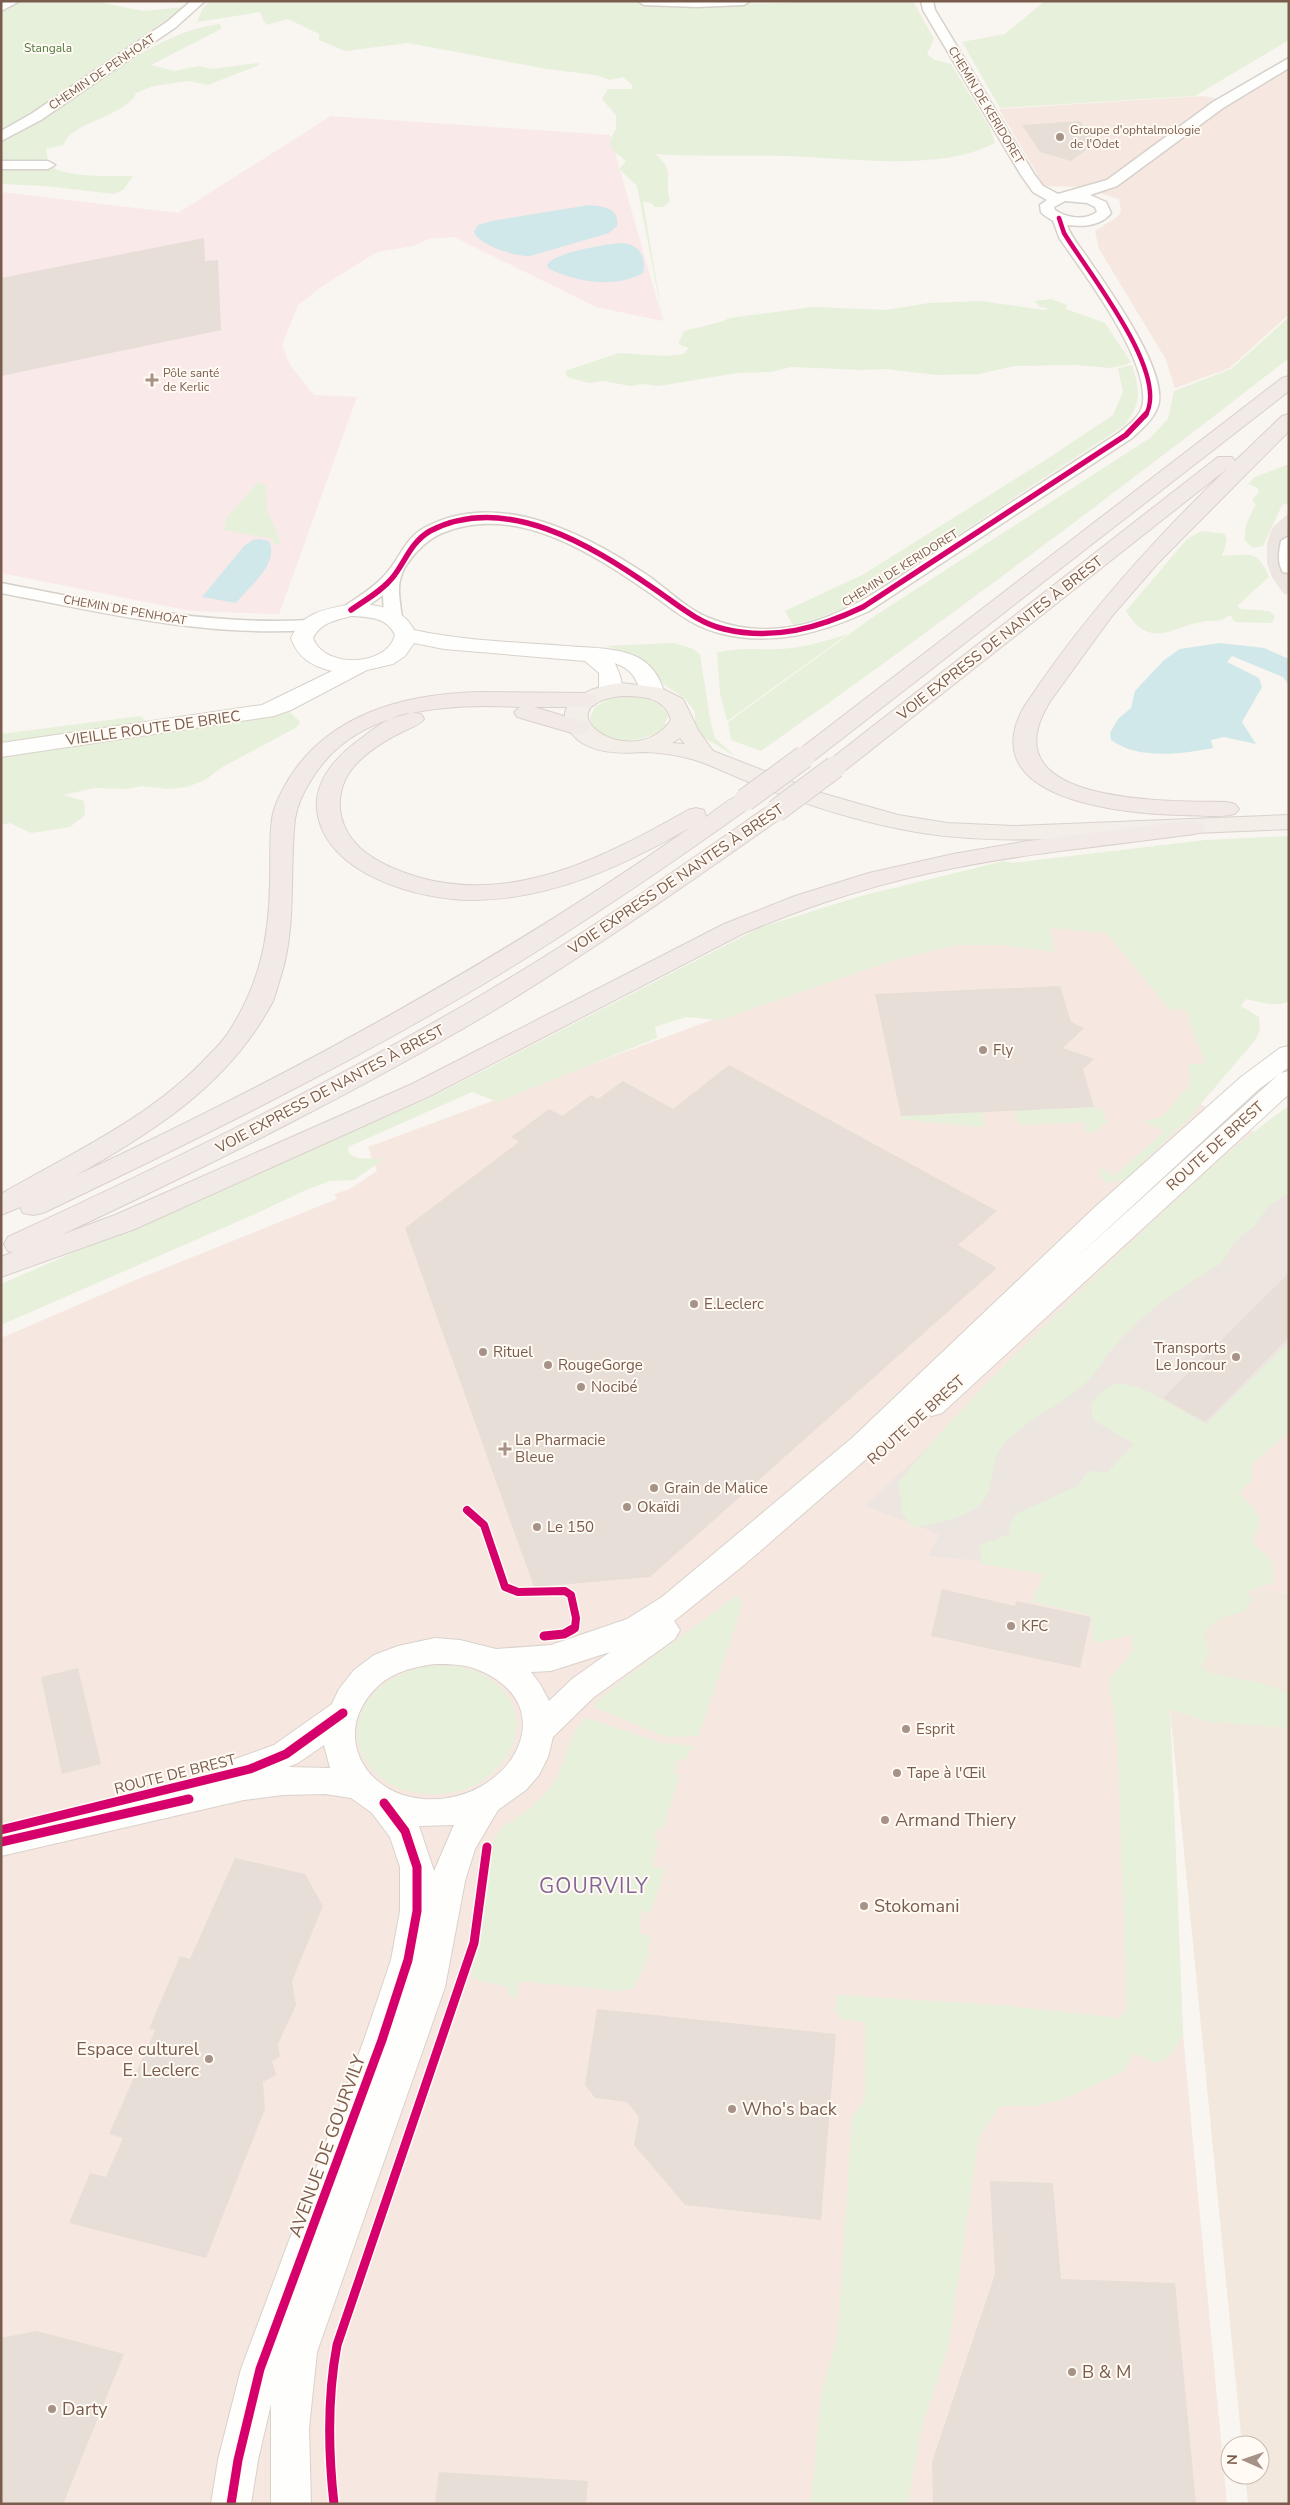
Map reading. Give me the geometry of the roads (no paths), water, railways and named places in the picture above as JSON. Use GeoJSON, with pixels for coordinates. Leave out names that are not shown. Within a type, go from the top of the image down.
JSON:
{"type":"FeatureCollection","features":[{"type":"Feature","properties":{"kind":"highway","name":"VOIE EXPRESS DE NANTES À BREST"},"geometry":{"type":"LineString","coordinates":[[1,1220],[144,1154],[255,1099],[453,990],[550,932],[745,800],[804,757],[1289,382]]}},
{"type":"Feature","properties":{"kind":"highway","name":"VOIE EXPRESS DE NANTES À BREST"},"geometry":{"type":"LineString","coordinates":[[1,1252],[178,1170],[373,1068],[488,1002],[594,936],[776,811],[835,767],[1289,411]]}},
{"type":"Feature","properties":{"kind":"highway"},"geometry":{"type":"LineString","coordinates":[[1227,808],[1121,804],[1085,796],[1056,784],[1039,772],[1030,761],[1024,742],[1024,735],[1036,706],[1131,579],[1170,537],[1289,420]]}},
{"type":"Feature","properties":{"kind":"highway"},"geometry":{"type":"LineString","coordinates":[[1,1206],[147,1120],[202,1080],[234,1047],[265,994],[276,953],[284,817],[289,797],[308,764],[333,739],[369,719],[386,713],[446,700],[479,699],[546,702],[587,700]]}},
{"type":"Feature","properties":{"kind":"highway"},"geometry":{"type":"LineString","coordinates":[[579,728],[545,716],[516,711],[446,712],[410,720],[368,744],[349,758],[337,773],[329,793],[328,807],[331,824],[339,838],[349,849],[362,860],[386,874],[406,882],[451,891],[495,892],[539,884],[594,867],[630,851],[705,811],[745,800]]}},
{"type":"Feature","properties":{"kind":"highway"},"geometry":{"type":"LineString","coordinates":[[1,1268],[125,1222],[412,1094],[760,917],[816,897],[890,876],[1028,848],[1083,831],[1194,827]]}},
{"type":"Feature","properties":{"kind":"main road"},"geometry":{"type":"LineString","coordinates":[[301,694],[308,676],[306,651],[301,640],[309,624],[320,617],[352,610],[374,611],[399,626],[444,643],[616,657],[633,662],[647,677],[653,692]]}},
{"type":"Feature","properties":{"kind":"main road"},"geometry":{"type":"LineString","coordinates":[[306,651],[331,664],[359,666],[384,660],[401,648],[399,626]]}},
{"type":"Feature","properties":{"kind":"main road"},"geometry":{"type":"LineString","coordinates":[[393,655],[444,643]]}},
{"type":"Feature","properties":{"kind":"main road"},"geometry":{"type":"LineString","coordinates":[[589,654],[608,668],[612,684],[610,690]]}},
{"type":"Feature","properties":{"kind":"main road","name":"VIEILLE ROUTE DE BRIEC"},"geometry":{"type":"LineString","coordinates":[[1,750],[266,711],[283,706],[301,694],[359,666]]}},
{"type":"Feature","properties":{"kind":"main road"},"geometry":{"type":"LineString","coordinates":[[705,756],[675,704],[653,692],[638,689],[610,690],[587,700],[577,713],[579,728],[598,742],[613,746],[647,746],[705,756],[821,800],[926,827],[1083,831],[1227,808],[1289,803]]}},
{"type":"Feature","properties":{"kind":"main road"},"geometry":{"type":"LineString","coordinates":[[647,746],[672,736],[679,728],[682,719]]}},
{"type":"Feature","properties":{"kind":"main road"},"geometry":{"type":"LineString","coordinates":[[1194,827],[1289,822]]}},
{"type":"Feature","properties":{"kind":"main road","name":"ROUTE DE BREST"},"geometry":{"type":"LineString","coordinates":[[496,1662],[551,1658],[591,1647],[638,1628],[673,1606],[862,1446],[1062,1253],[1276,1083],[1289,1039]]}},
{"type":"Feature","properties":{"kind":"main road","name":"ROUTE DE BREST"},"geometry":{"type":"LineString","coordinates":[[538,1731],[582,1688],[689,1612],[811,1515],[1276,1083],[1289,1054]]}},
{"type":"Feature","properties":{"kind":"main road"},"geometry":{"type":"LineString","coordinates":[[342,1713],[349,1699],[372,1673],[410,1654],[432,1650],[454,1650],[476,1654],[496,1662],[514,1675],[528,1692],[536,1711],[538,1731],[528,1764],[503,1791],[486,1801]]}},
{"type":"Feature","properties":{"kind":"main road","name":"ROUTE DE BREST"},"geometry":{"type":"LineString","coordinates":[[1,1830],[250,1769],[286,1754],[342,1713]]}},
{"type":"Feature","properties":{"kind":"main road","name":"AVENUE DE GOURVILY"},"geometry":{"type":"LineString","coordinates":[[291,2504],[287,2427],[292,2380],[338,2199],[408,1960],[417,1911],[419,1880],[415,1855],[405,1831],[347,1768],[340,1750],[339,1732],[342,1713]]}},
{"type":"Feature","properties":{"kind":"main road","name":"ROUTE DE BREST"},"geometry":{"type":"LineString","coordinates":[[1,1842],[269,1782],[310,1780],[372,1795],[426,1813],[466,1809],[486,1801]]}},
{"type":"Feature","properties":{"kind":"main road","name":"AVENUE DE GOURVILY"},"geometry":{"type":"LineString","coordinates":[[230,2504],[240,2452],[260,2369],[338,2199],[428,1987],[436,1960],[452,1866],[466,1832],[486,1801]]}},
{"type":"Feature","properties":{"kind":"street"},"geometry":{"type":"LineString","coordinates":[[1,7],[14,1]]}},
{"type":"Feature","properties":{"kind":"street","name":"CHEMIN DE PENHOAT"},"geometry":{"type":"LineString","coordinates":[[1,137],[36,117],[172,24],[199,1]]}},
{"type":"Feature","properties":{"kind":"street"},"geometry":{"type":"LineString","coordinates":[[644,1],[686,4],[744,1]]}},
{"type":"Feature","properties":{"kind":"street","name":"CHEMIN DE KERIDORET"},"geometry":{"type":"LineString","coordinates":[[926,1],[929,10],[1028,176],[1038,189],[1056,199]]}},
{"type":"Feature","properties":{"kind":"street"},"geometry":{"type":"LineString","coordinates":[[1056,199],[1070,197],[1112,183],[1218,105],[1289,62]]}},
{"type":"Feature","properties":{"kind":"street"},"geometry":{"type":"LineString","coordinates":[[1,165],[48,165]]}},
{"type":"Feature","properties":{"kind":"street"},"geometry":{"type":"LineString","coordinates":[[1059,218],[1086,221],[1101,216],[1104,209],[1102,206],[1112,183]]}},
{"type":"Feature","properties":{"kind":"street"},"geometry":{"type":"LineString","coordinates":[[1070,197],[1090,199],[1102,206]]}},
{"type":"Feature","properties":{"kind":"street","name":"CHEMIN DE KERIDORET"},"geometry":{"type":"LineString","coordinates":[[352,610],[391,580],[410,550],[432,531],[465,521],[504,519],[533,524],[577,541],[642,580],[682,610],[703,622],[721,628],[755,634],[787,633],[815,628],[846,616],[893,588],[1126,435],[1148,413],[1153,395],[1144,365],[1128,334],[1074,247],[1063,235],[1059,218],[1052,216],[1046,209],[1050,202],[1056,199]]}},
{"type":"Feature","properties":{"kind":"street"},"geometry":{"type":"LineString","coordinates":[[1074,247],[1078,232],[1086,221]]}},
{"type":"Feature","properties":{"kind":"street"},"geometry":{"type":"LineString","coordinates":[[1289,541],[1289,568]]}},
{"type":"Feature","properties":{"kind":"street"},"geometry":{"type":"LineString","coordinates":[[391,580],[399,626]]}},
{"type":"Feature","properties":{"kind":"street","name":"CHEMIN DE PENHOAT"},"geometry":{"type":"LineString","coordinates":[[1,588],[178,620],[249,629],[309,624]]}},
{"type":"Feature","properties":{"kind":"street","name":"CHEMIN DE PENHOAT"},"geometry":{"type":"LineString","coordinates":[[249,629],[306,651]]}},
{"type":"Feature","properties":{"kind":"water"},"geometry":{"type":"Polygon","coordinates":[[[589,205],[605,207],[613,212],[616,215],[617,226],[609,233],[530,256],[490,246],[477,237],[474,232],[478,225],[492,221],[589,205]]]}},
{"type":"Feature","properties":{"kind":"water"},"geometry":{"type":"Polygon","coordinates":[[[622,243],[633,246],[640,252],[644,262],[643,273],[620,281],[596,282],[560,274],[549,269],[547,265],[552,260],[570,253],[622,243]]]}},
{"type":"Feature","properties":{"kind":"water"},"geometry":{"type":"Polygon","coordinates":[[[253,540],[269,541],[271,549],[267,566],[236,603],[202,597],[244,546],[253,540]]]}},
{"type":"Feature","properties":{"kind":"water"},"geometry":{"type":"Polygon","coordinates":[[[1220,643],[1264,648],[1289,659],[1289,685],[1283,677],[1232,656],[1227,662],[1259,678],[1262,687],[1242,722],[1256,744],[1224,737],[1211,740],[1213,748],[1160,754],[1134,751],[1111,740],[1110,733],[1118,719],[1131,708],[1135,691],[1164,660],[1180,649],[1220,643]]]}},
{"type":"Feature","properties":{"kind":"place","name":"Groupe d'ophtalmologie de l'Odet"},"geometry":{"type":"Point","coordinates":[1060,137]}},
{"type":"Feature","properties":{"kind":"place","name":"Pôle santé de Kerlic"},"geometry":{"type":"Point","coordinates":[152,380]}},
{"type":"Feature","properties":{"kind":"place","name":"Fly"},"geometry":{"type":"Point","coordinates":[983,1050]}},
{"type":"Feature","properties":{"kind":"place","name":"E.Leclerc"},"geometry":{"type":"Point","coordinates":[694,1304]}},
{"type":"Feature","properties":{"kind":"place","name":"Rituel"},"geometry":{"type":"Point","coordinates":[483,1352]}},
{"type":"Feature","properties":{"kind":"place","name":"Transports Le Joncour"},"geometry":{"type":"Point","coordinates":[1236,1357]}},
{"type":"Feature","properties":{"kind":"place","name":"RougeGorge"},"geometry":{"type":"Point","coordinates":[548,1365]}},
{"type":"Feature","properties":{"kind":"place","name":"Nocibé"},"geometry":{"type":"Point","coordinates":[581,1387]}},
{"type":"Feature","properties":{"kind":"place","name":"La Pharmacie Bleue"},"geometry":{"type":"Point","coordinates":[505,1449]}},
{"type":"Feature","properties":{"kind":"place","name":"Grain de Malice"},"geometry":{"type":"Point","coordinates":[654,1488]}},
{"type":"Feature","properties":{"kind":"place","name":"Okaïdi"},"geometry":{"type":"Point","coordinates":[627,1507]}},
{"type":"Feature","properties":{"kind":"place","name":"Le 150"},"geometry":{"type":"Point","coordinates":[537,1527]}},
{"type":"Feature","properties":{"kind":"place","name":"KFC"},"geometry":{"type":"Point","coordinates":[1011,1626]}},
{"type":"Feature","properties":{"kind":"place","name":"Esprit"},"geometry":{"type":"Point","coordinates":[906,1729]}},
{"type":"Feature","properties":{"kind":"place","name":"Tape à l'Œil"},"geometry":{"type":"Point","coordinates":[897,1773]}},
{"type":"Feature","properties":{"kind":"place","name":"Armand Thiery"},"geometry":{"type":"Point","coordinates":[885,1820]}},
{"type":"Feature","properties":{"kind":"place","name":"Stokomani"},"geometry":{"type":"Point","coordinates":[864,1906]}},
{"type":"Feature","properties":{"kind":"place","name":"Espace culturel E. Leclerc"},"geometry":{"type":"Point","coordinates":[209,2059]}},
{"type":"Feature","properties":{"kind":"place","name":"Who's back"},"geometry":{"type":"Point","coordinates":[732,2109]}},
{"type":"Feature","properties":{"kind":"place","name":"B & M"},"geometry":{"type":"Point","coordinates":[1072,2372]}},
{"type":"Feature","properties":{"kind":"place","name":"Darty"},"geometry":{"type":"Point","coordinates":[52,2409]}},
{"type":"Feature","properties":{"kind":"district","name":"GOURVILY"},"geometry":{"type":"Point","coordinates":[594,1886]}},
{"type":"Feature","properties":{"kind":"park label","name":"Stangala"},"geometry":{"type":"Point","coordinates":[48,48]}}]}
